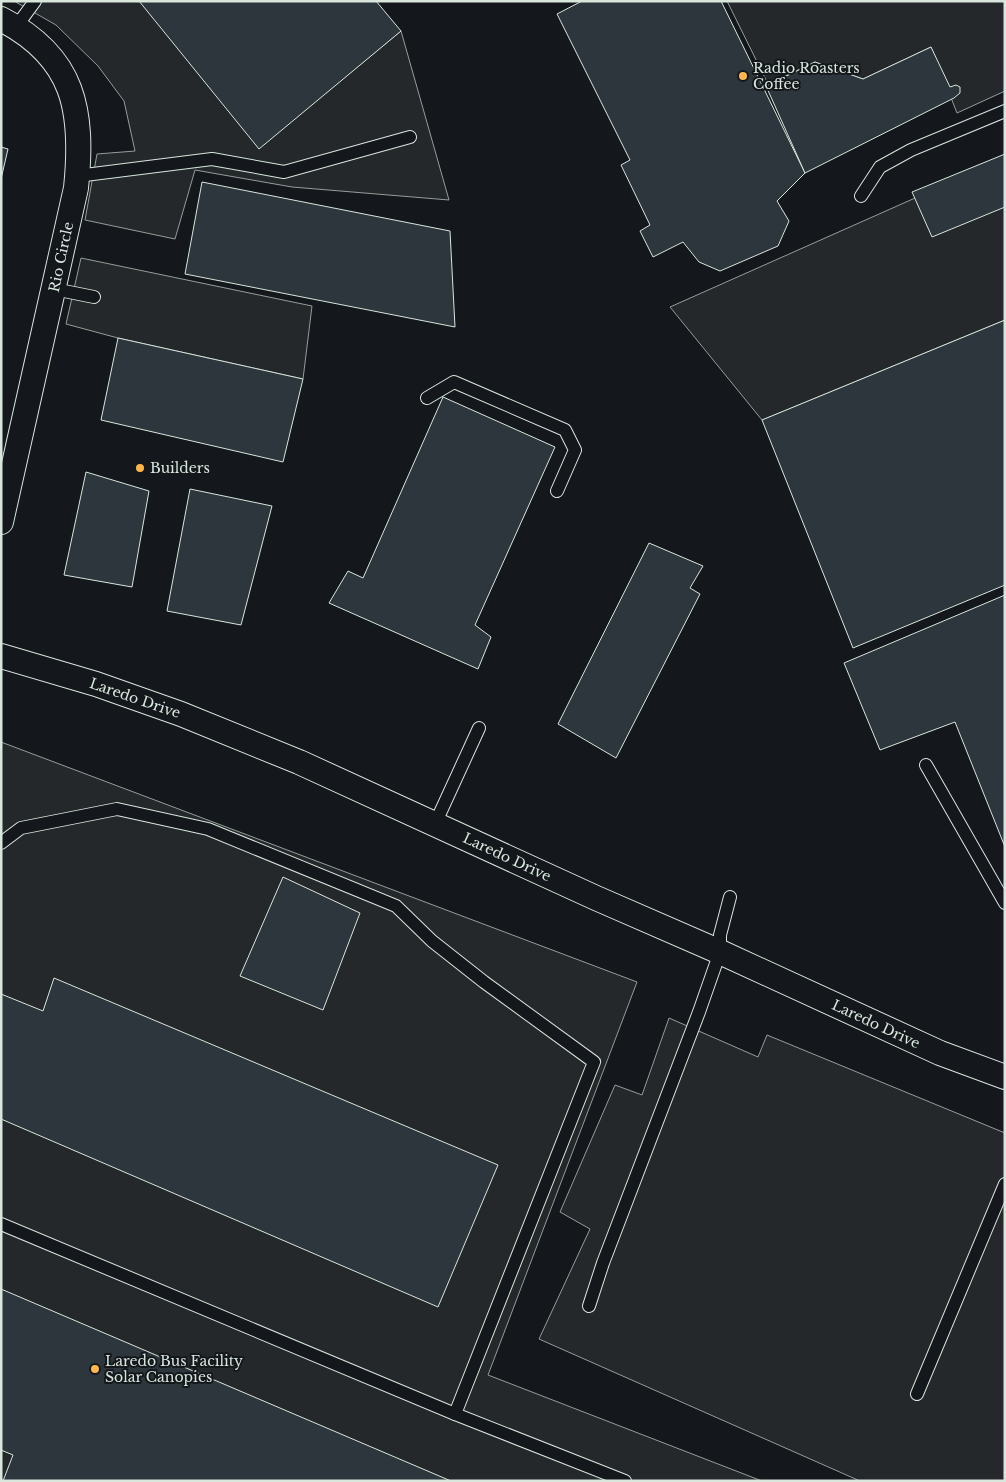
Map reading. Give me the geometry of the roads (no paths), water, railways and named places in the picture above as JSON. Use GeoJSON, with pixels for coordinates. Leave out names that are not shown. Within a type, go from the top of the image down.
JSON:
{"type":"FeatureCollection","features":[{"type":"Feature","properties":{"kind":"street","name":"Rio Circle"},"geometry":{"type":"LineString","coordinates":[[1,522],[54,289],[80,155],[75,108],[66,81],[53,59],[33,38],[9,23]]}},
{"type":"Feature","properties":{"kind":"street","name":"Laredo Drive"},"geometry":{"type":"LineString","coordinates":[[1,656],[96,684],[181,714],[299,762],[596,898],[720,952],[940,1054],[1005,1077]]}},
{"type":"Feature","properties":{"kind":"lane"},"geometry":{"type":"LineString","coordinates":[[9,23],[35,1]]}},
{"type":"Feature","properties":{"kind":"lane"},"geometry":{"type":"LineString","coordinates":[[861,196],[880,167],[912,150],[1005,111]]}},
{"type":"Feature","properties":{"kind":"lane"},"geometry":{"type":"LineString","coordinates":[[77,176],[212,159],[284,172],[410,137]]}},
{"type":"Feature","properties":{"kind":"lane"},"geometry":{"type":"LineString","coordinates":[[54,289],[94,297]]}},
{"type":"Feature","properties":{"kind":"lane"},"geometry":{"type":"LineString","coordinates":[[427,398],[454,382],[565,430],[575,450],[557,491]]}},
{"type":"Feature","properties":{"kind":"lane"},"geometry":{"type":"LineString","coordinates":[[435,824],[479,728]]}},
{"type":"Feature","properties":{"kind":"lane"},"geometry":{"type":"LineString","coordinates":[[926,765],[1005,903]]}},
{"type":"Feature","properties":{"kind":"lane"},"geometry":{"type":"LineString","coordinates":[[1,843],[21,828],[117,809],[208,829],[396,906],[432,941],[484,982],[594,1062],[454,1414]]}},
{"type":"Feature","properties":{"kind":"lane"},"geometry":{"type":"LineString","coordinates":[[589,1306],[603,1263],[689,1042],[720,952],[720,935],[730,897]]}},
{"type":"Feature","properties":{"kind":"lane"},"geometry":{"type":"LineString","coordinates":[[916,1394],[1005,1184]]}},
{"type":"Feature","properties":{"kind":"lane"},"geometry":{"type":"LineString","coordinates":[[1,1224],[454,1414],[625,1481]]}},
{"type":"Feature","properties":{"kind":"place","name":"Radio Roasters Coffee"},"geometry":{"type":"Point","coordinates":[743,76]}},
{"type":"Feature","properties":{"kind":"place","name":"Builders"},"geometry":{"type":"Point","coordinates":[140,468]}},
{"type":"Feature","properties":{"kind":"place","name":"Laredo Bus Facility Solar Canopies"},"geometry":{"type":"Point","coordinates":[95,1369]}}]}
